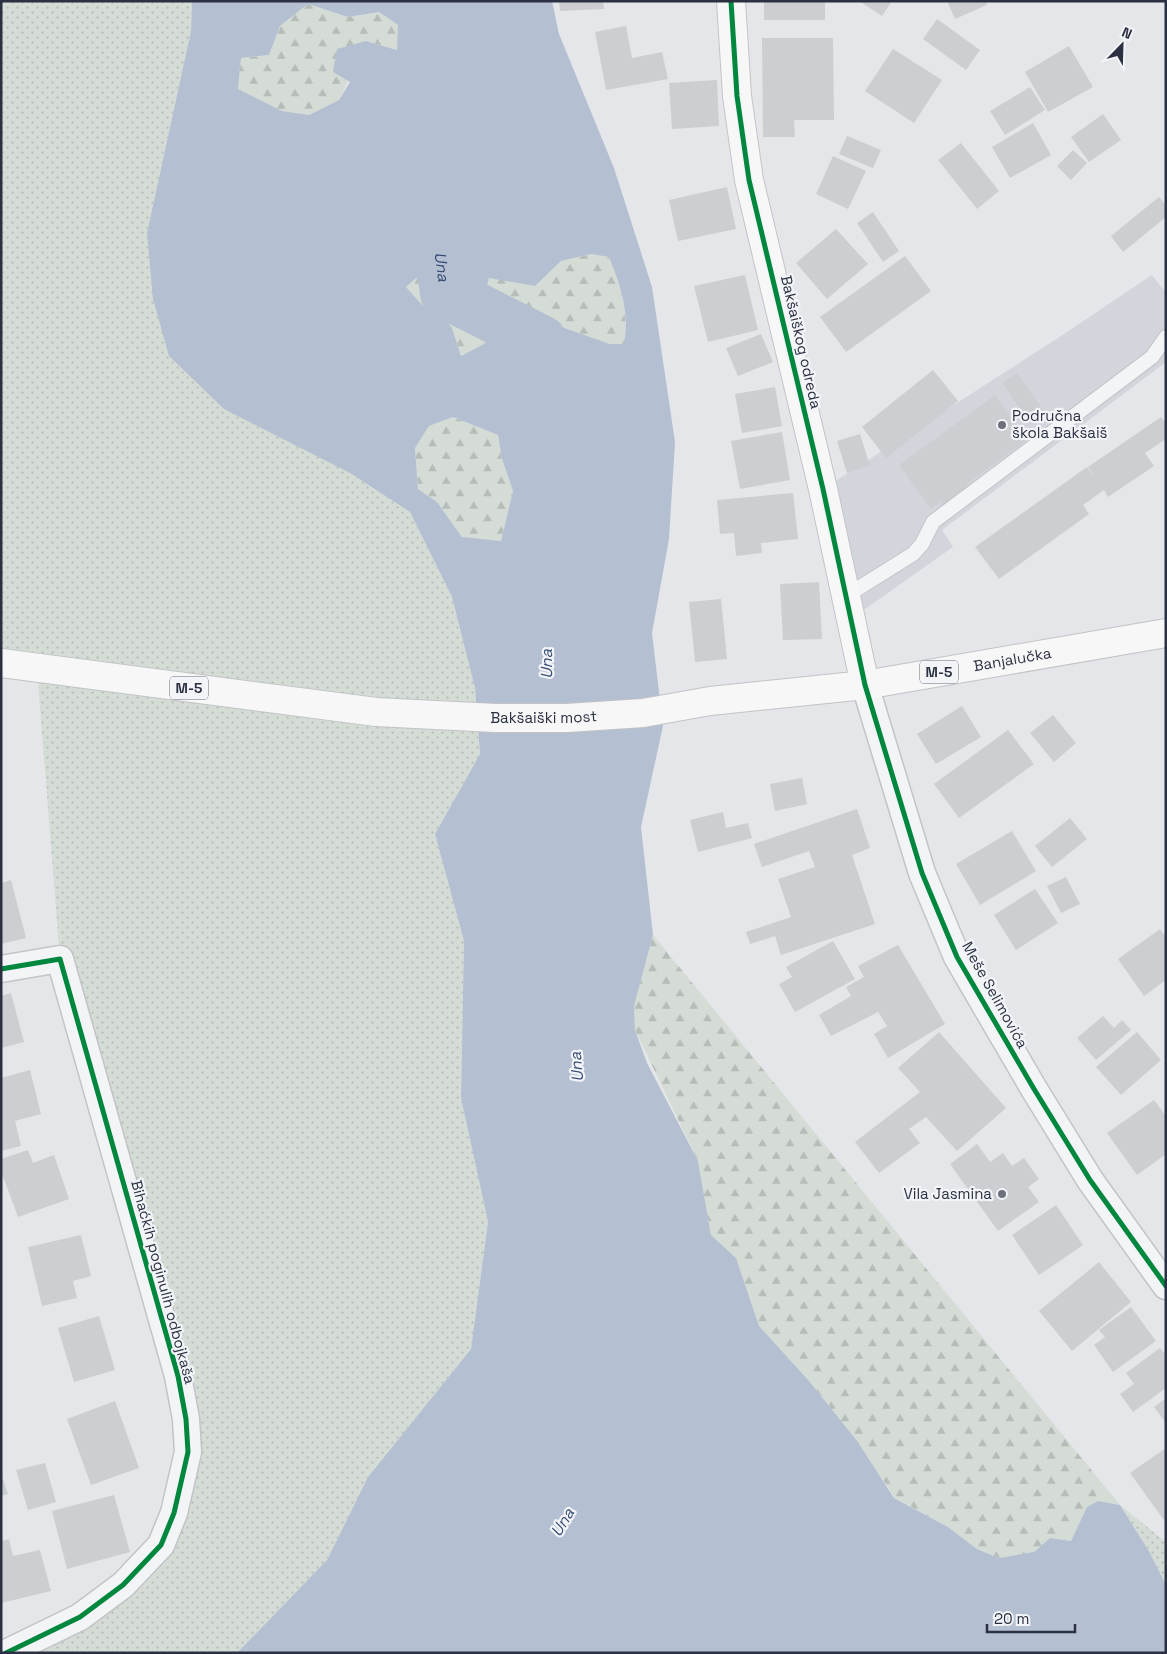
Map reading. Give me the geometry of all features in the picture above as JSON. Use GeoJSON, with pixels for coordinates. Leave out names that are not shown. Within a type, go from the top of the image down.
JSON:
{"type":"FeatureCollection","features":[{"type":"Feature","properties":{"kind":"main road","name":"Bakšaiškog odreda"},"geometry":{"type":"LineString","coordinates":[[731,1],[737,96],[750,180],[865,685]]}},
{"type":"Feature","properties":{"kind":"main road","name":"Banjalučka"},"geometry":{"type":"LineString","coordinates":[[710,701],[865,685],[1166,633]]}},
{"type":"Feature","properties":{"kind":"main road","name":"Bakšaiški most"},"geometry":{"type":"LineString","coordinates":[[1,663],[376,712],[495,718],[567,718],[643,714],[710,701]]}},
{"type":"Feature","properties":{"kind":"street","name":"Meše Selimovića"},"geometry":{"type":"LineString","coordinates":[[865,685],[922,873],[957,957],[1034,1090],[1090,1180],[1166,1286]]}},
{"type":"Feature","properties":{"kind":"street","name":"Bihaćkih poginulih odbojkaša"},"geometry":{"type":"LineString","coordinates":[[1,969],[60,959],[178,1376],[186,1418],[188,1452],[174,1512],[161,1545],[123,1585],[80,1617],[6,1653]]}},
{"type":"Feature","properties":{"kind":"lane"},"geometry":{"type":"LineString","coordinates":[[846,596],[913,554],[922,544],[933,522],[1152,357],[1166,337]]}},
{"type":"Feature","properties":{"kind":"shaded area","name":"Područna škola Bakšaiš"},"geometry":{"type":"Polygon","coordinates":[[[1152,275],[1166,293],[1166,362],[942,530],[953,547],[851,619],[823,489],[1058,338],[1152,275]]]}},
{"type":"Feature","properties":{"kind":"green space"},"geometry":{"type":"Polygon","coordinates":[[[1,1],[192,1],[191,31],[147,233],[350,473],[410,512],[452,597],[475,688],[480,754],[435,834],[464,941],[461,1098],[488,1222],[471,1349],[368,1477],[327,1560],[237,1653],[6,1653],[161,1545],[188,1452],[60,959],[37,669],[1,663],[1,1]]]}},
{"type":"Feature","properties":{"kind":"green space"},"geometry":{"type":"Polygon","coordinates":[[[308,4],[348,17],[379,12],[398,25],[398,50],[366,41],[339,100],[309,115],[282,111],[238,89],[241,58],[269,55],[280,26],[308,4]]]}},
{"type":"Feature","properties":{"kind":"green space"},"geometry":{"type":"Polygon","coordinates":[[[591,254],[609,257],[620,289],[624,309],[625,344],[610,344],[519,312],[501,335],[461,356],[452,328],[441,312],[423,306],[406,287],[416,277],[428,286],[489,277],[535,286],[561,261],[591,254]]]}},
{"type":"Feature","properties":{"kind":"green space"},"geometry":{"type":"Polygon","coordinates":[[[453,417],[498,435],[502,459],[513,491],[501,541],[462,537],[437,502],[418,489],[415,448],[429,426],[453,417]]]}},
{"type":"Feature","properties":{"kind":"green space"},"geometry":{"type":"Polygon","coordinates":[[[653,935],[1120,1505],[1098,1501],[1087,1507],[1071,1541],[1050,1538],[1034,1552],[999,1558],[977,1549],[948,1527],[895,1498],[858,1442],[809,1381],[759,1326],[736,1258],[711,1235],[698,1161],[635,1030],[634,1005],[653,935]]]}},
{"type":"Feature","properties":{"kind":"green space"},"geometry":{"type":"Polygon","coordinates":[[[1120,1505],[1166,1542],[1166,1585],[1150,1553],[1120,1505]]]}},
{"type":"Feature","properties":{"kind":"water"},"geometry":{"type":"Polygon","coordinates":[[[192,1],[552,1],[559,34],[614,168],[652,287],[675,442],[669,539],[652,633],[663,726],[641,827],[653,935],[634,1006],[635,1030],[647,1063],[698,1161],[711,1235],[736,1258],[759,1326],[809,1381],[858,1442],[894,1498],[948,1527],[977,1549],[999,1558],[1034,1552],[1050,1538],[1071,1541],[1087,1507],[1098,1501],[1120,1505],[1150,1553],[1166,1585],[1166,1653],[237,1653],[327,1560],[368,1477],[471,1349],[488,1222],[461,1098],[464,941],[435,834],[480,754],[475,688],[452,597],[410,512],[350,473],[224,409],[169,356],[153,299],[147,233],[191,31],[192,1]],[[308,4],[280,26],[269,55],[241,58],[238,89],[282,111],[309,115],[339,100],[350,82],[333,72],[337,49],[366,41],[397,50],[398,25],[379,12],[348,17],[308,4]],[[591,254],[561,261],[535,286],[489,278],[483,299],[427,286],[416,278],[406,287],[423,306],[441,312],[452,328],[461,356],[501,335],[519,312],[610,344],[624,344],[626,332],[625,310],[620,288],[609,257],[591,254]],[[453,417],[429,426],[415,448],[418,489],[437,502],[462,537],[501,541],[513,491],[502,459],[498,435],[453,417]]]}},
{"type":"Feature","properties":{"kind":"building"},"geometry":{"type":"Polygon","coordinates":[[[559,1],[603,1],[604,9],[560,11],[559,1]]]}},
{"type":"Feature","properties":{"kind":"building"},"geometry":{"type":"Polygon","coordinates":[[[764,1],[825,1],[825,20],[764,20],[764,1]]]}},
{"type":"Feature","properties":{"kind":"building"},"geometry":{"type":"Polygon","coordinates":[[[859,1],[892,1],[882,16],[859,1]]]}},
{"type":"Feature","properties":{"kind":"building"},"geometry":{"type":"Polygon","coordinates":[[[947,1],[986,1],[987,5],[955,19],[947,1]]]}},
{"type":"Feature","properties":{"kind":"building"},"geometry":{"type":"Polygon","coordinates":[[[937,19],[980,50],[966,70],[923,39],[937,19]]]}},
{"type":"Feature","properties":{"kind":"building"},"geometry":{"type":"Polygon","coordinates":[[[626,26],[632,58],[662,52],[668,79],[606,90],[595,32],[626,26]]]}},
{"type":"Feature","properties":{"kind":"building"},"geometry":{"type":"Polygon","coordinates":[[[762,38],[833,38],[834,120],[794,120],[795,137],[763,137],[762,38]]]}},
{"type":"Feature","properties":{"kind":"building"},"geometry":{"type":"Polygon","coordinates":[[[1069,46],[1093,87],[1048,112],[1025,72],[1069,46]]]}},
{"type":"Feature","properties":{"kind":"building"},"geometry":{"type":"Polygon","coordinates":[[[893,49],[942,80],[914,123],[865,91],[893,49]]]}},
{"type":"Feature","properties":{"kind":"building"},"geometry":{"type":"Polygon","coordinates":[[[717,80],[719,126],[672,129],[669,83],[717,80]]]}},
{"type":"Feature","properties":{"kind":"building"},"geometry":{"type":"Polygon","coordinates":[[[1030,87],[1045,110],[1005,135],[990,111],[1030,87]]]}},
{"type":"Feature","properties":{"kind":"building"},"geometry":{"type":"Polygon","coordinates":[[[1103,114],[1121,140],[1089,162],[1071,137],[1103,114]]]}},
{"type":"Feature","properties":{"kind":"building"},"geometry":{"type":"Polygon","coordinates":[[[1033,123],[1051,155],[1010,178],[992,147],[1033,123]]]}},
{"type":"Feature","properties":{"kind":"building"},"geometry":{"type":"Polygon","coordinates":[[[847,136],[881,150],[873,168],[839,154],[847,136]]]}},
{"type":"Feature","properties":{"kind":"building"},"geometry":{"type":"Polygon","coordinates":[[[961,143],[999,191],[977,209],[938,160],[961,143]]]}},
{"type":"Feature","properties":{"kind":"building"},"geometry":{"type":"Polygon","coordinates":[[[1073,150],[1087,163],[1071,180],[1057,166],[1073,150]]]}},
{"type":"Feature","properties":{"kind":"building"},"geometry":{"type":"Polygon","coordinates":[[[833,156],[866,171],[848,209],[816,194],[833,156]]]}},
{"type":"Feature","properties":{"kind":"building"},"geometry":{"type":"Polygon","coordinates":[[[727,187],[736,229],[678,241],[669,200],[727,187]]]}},
{"type":"Feature","properties":{"kind":"building"},"geometry":{"type":"Polygon","coordinates":[[[1159,197],[1166,205],[1166,217],[1123,252],[1111,236],[1159,197]]]}},
{"type":"Feature","properties":{"kind":"building"},"geometry":{"type":"Polygon","coordinates":[[[873,212],[899,251],[883,262],[857,223],[873,212]]]}},
{"type":"Feature","properties":{"kind":"building"},"geometry":{"type":"Polygon","coordinates":[[[836,229],[868,264],[827,299],[796,263],[836,229]]]}},
{"type":"Feature","properties":{"kind":"building"},"geometry":{"type":"Polygon","coordinates":[[[905,256],[931,291],[846,352],[820,317],[905,256]]]}},
{"type":"Feature","properties":{"kind":"building"},"geometry":{"type":"Polygon","coordinates":[[[745,275],[758,330],[708,342],[694,286],[745,275]]]}},
{"type":"Feature","properties":{"kind":"building"},"geometry":{"type":"Polygon","coordinates":[[[761,334],[773,362],[738,376],[726,348],[761,334]]]}},
{"type":"Feature","properties":{"kind":"building"},"geometry":{"type":"Polygon","coordinates":[[[933,370],[958,401],[886,458],[862,427],[933,370]]]}},
{"type":"Feature","properties":{"kind":"building"},"geometry":{"type":"Polygon","coordinates":[[[1017,373],[1044,411],[1029,422],[1002,383],[1017,373]]]}},
{"type":"Feature","properties":{"kind":"building"},"geometry":{"type":"Polygon","coordinates":[[[775,387],[782,426],[742,433],[735,394],[775,387]]]}},
{"type":"Feature","properties":{"kind":"building"},"geometry":{"type":"Polygon","coordinates":[[[995,395],[1027,440],[967,484],[970,491],[945,509],[940,502],[931,509],[899,465],[995,395]]]}},
{"type":"Feature","properties":{"kind":"building"},"geometry":{"type":"Polygon","coordinates":[[[1161,417],[1166,424],[1166,439],[1145,453],[1154,466],[1108,497],[1104,490],[1083,505],[1089,514],[999,579],[975,547],[1087,467],[1097,481],[1088,467],[1161,417]]]}},
{"type":"Feature","properties":{"kind":"building"},"geometry":{"type":"Polygon","coordinates":[[[782,432],[790,480],[740,489],[731,441],[782,432]]]}},
{"type":"Feature","properties":{"kind":"building"},"geometry":{"type":"Polygon","coordinates":[[[860,434],[870,466],[847,473],[837,441],[860,434]]]}},
{"type":"Feature","properties":{"kind":"building"},"geometry":{"type":"Polygon","coordinates":[[[793,493],[798,539],[761,543],[762,553],[736,556],[734,533],[720,534],[717,500],[793,493]]]}},
{"type":"Feature","properties":{"kind":"building"},"geometry":{"type":"Polygon","coordinates":[[[819,582],[822,639],[783,640],[780,584],[819,582]]]}},
{"type":"Feature","properties":{"kind":"building"},"geometry":{"type":"Polygon","coordinates":[[[721,599],[727,659],[695,662],[689,602],[721,599]]]}},
{"type":"Feature","properties":{"kind":"building"},"geometry":{"type":"Polygon","coordinates":[[[962,706],[981,737],[936,764],[917,734],[962,706]]]}},
{"type":"Feature","properties":{"kind":"building"},"geometry":{"type":"Polygon","coordinates":[[[1053,715],[1076,743],[1054,762],[1030,733],[1053,715]]]}},
{"type":"Feature","properties":{"kind":"building"},"geometry":{"type":"Polygon","coordinates":[[[1008,730],[1034,764],[959,818],[934,784],[1008,730]]]}},
{"type":"Feature","properties":{"kind":"building"},"geometry":{"type":"Polygon","coordinates":[[[802,778],[807,804],[775,811],[770,784],[802,778]]]}},
{"type":"Feature","properties":{"kind":"building"},"geometry":{"type":"Polygon","coordinates":[[[857,809],[870,848],[852,855],[875,924],[781,955],[775,936],[750,944],[746,932],[791,917],[778,879],[815,867],[809,851],[762,867],[754,844],[857,809]]]}},
{"type":"Feature","properties":{"kind":"building"},"geometry":{"type":"Polygon","coordinates":[[[723,812],[726,828],[748,823],[752,838],[698,852],[690,820],[723,812]]]}},
{"type":"Feature","properties":{"kind":"building"},"geometry":{"type":"Polygon","coordinates":[[[1070,818],[1087,839],[1052,867],[1035,846],[1070,818]]]}},
{"type":"Feature","properties":{"kind":"building"},"geometry":{"type":"Polygon","coordinates":[[[1012,831],[1036,871],[980,905],[956,864],[1012,831]]]}},
{"type":"Feature","properties":{"kind":"building"},"geometry":{"type":"Polygon","coordinates":[[[1066,877],[1080,904],[1061,913],[1047,886],[1066,877]]]}},
{"type":"Feature","properties":{"kind":"building"},"geometry":{"type":"Polygon","coordinates":[[[11,880],[26,938],[1,944],[1,883],[11,880]]]}},
{"type":"Feature","properties":{"kind":"building"},"geometry":{"type":"Polygon","coordinates":[[[1035,889],[1058,923],[1016,950],[994,915],[1035,889]]]}},
{"type":"Feature","properties":{"kind":"building"},"geometry":{"type":"Polygon","coordinates":[[[1160,929],[1166,937],[1166,980],[1144,996],[1118,959],[1160,929]]]}},
{"type":"Feature","properties":{"kind":"building"},"geometry":{"type":"Polygon","coordinates":[[[833,941],[855,979],[795,1012],[779,984],[792,977],[786,967],[833,941]]]}},
{"type":"Feature","properties":{"kind":"building"},"geometry":{"type":"Polygon","coordinates":[[[898,945],[945,1024],[888,1058],[874,1034],[887,1026],[878,1012],[831,1036],[819,1015],[851,996],[846,987],[864,977],[858,966],[898,945]]]}},
{"type":"Feature","properties":{"kind":"building"},"geometry":{"type":"Polygon","coordinates":[[[11,993],[24,1042],[1,1048],[1,996],[11,993]]]}},
{"type":"Feature","properties":{"kind":"building"},"geometry":{"type":"Polygon","coordinates":[[[1103,1016],[1114,1028],[1122,1020],[1131,1030],[1096,1060],[1077,1038],[1103,1016]]]}},
{"type":"Feature","properties":{"kind":"building"},"geometry":{"type":"Polygon","coordinates":[[[939,1032],[1006,1108],[957,1151],[926,1117],[909,1129],[920,1143],[879,1173],[855,1142],[920,1092],[898,1068],[939,1032]]]}},
{"type":"Feature","properties":{"kind":"building"},"geometry":{"type":"Polygon","coordinates":[[[1137,1032],[1161,1060],[1121,1095],[1096,1067],[1137,1032]]]}},
{"type":"Feature","properties":{"kind":"building"},"geometry":{"type":"Polygon","coordinates":[[[30,1070],[41,1114],[15,1121],[21,1146],[1,1151],[1,1078],[30,1070]]]}},
{"type":"Feature","properties":{"kind":"building"},"geometry":{"type":"Polygon","coordinates":[[[1154,1100],[1166,1116],[1166,1154],[1137,1175],[1107,1133],[1154,1100]]]}},
{"type":"Feature","properties":{"kind":"building","name":"Vila Jasmina"},"geometry":{"type":"Polygon","coordinates":[[[977,1144],[990,1162],[1003,1153],[1012,1166],[1024,1158],[1039,1179],[1028,1187],[1039,1202],[998,1231],[950,1164],[977,1144]]]}},
{"type":"Feature","properties":{"kind":"building"},"geometry":{"type":"Polygon","coordinates":[[[28,1150],[33,1163],[54,1155],[69,1199],[18,1217],[1,1171],[1,1159],[28,1150]]]}},
{"type":"Feature","properties":{"kind":"building"},"geometry":{"type":"Polygon","coordinates":[[[1056,1205],[1083,1245],[1039,1275],[1012,1235],[1056,1205]]]}},
{"type":"Feature","properties":{"kind":"building"},"geometry":{"type":"Polygon","coordinates":[[[81,1235],[91,1276],[73,1281],[77,1298],[42,1306],[28,1247],[81,1235]]]}},
{"type":"Feature","properties":{"kind":"building"},"geometry":{"type":"Polygon","coordinates":[[[1099,1262],[1131,1302],[1072,1351],[1039,1311],[1099,1262]]]}},
{"type":"Feature","properties":{"kind":"building"},"geometry":{"type":"Polygon","coordinates":[[[1131,1307],[1156,1341],[1113,1372],[1094,1345],[1105,1337],[1099,1330],[1131,1307]]]}},
{"type":"Feature","properties":{"kind":"building"},"geometry":{"type":"Polygon","coordinates":[[[99,1316],[115,1370],[74,1382],[58,1328],[99,1316]]]}},
{"type":"Feature","properties":{"kind":"building"},"geometry":{"type":"Polygon","coordinates":[[[1160,1348],[1166,1355],[1166,1388],[1133,1412],[1120,1394],[1134,1384],[1126,1373],[1160,1348]]]}},
{"type":"Feature","properties":{"kind":"building"},"geometry":{"type":"Polygon","coordinates":[[[1166,1398],[1166,1423],[1154,1407],[1166,1398]]]}},
{"type":"Feature","properties":{"kind":"building"},"geometry":{"type":"Polygon","coordinates":[[[115,1401],[139,1468],[91,1485],[67,1419],[115,1401]]]}},
{"type":"Feature","properties":{"kind":"building"},"geometry":{"type":"Polygon","coordinates":[[[1166,1448],[1166,1523],[1130,1473],[1166,1448]]]}},
{"type":"Feature","properties":{"kind":"building"},"geometry":{"type":"Polygon","coordinates":[[[45,1463],[56,1502],[28,1510],[16,1470],[45,1463]]]}},
{"type":"Feature","properties":{"kind":"building"},"geometry":{"type":"Polygon","coordinates":[[[1,1474],[8,1494],[1,1496],[1,1474]]]}},
{"type":"Feature","properties":{"kind":"building"},"geometry":{"type":"Polygon","coordinates":[[[114,1495],[130,1552],[67,1569],[52,1511],[114,1495]]]}},
{"type":"Feature","properties":{"kind":"building"},"geometry":{"type":"Polygon","coordinates":[[[9,1539],[13,1556],[40,1550],[51,1591],[1,1603],[1,1541],[9,1539]]]}},
{"type":"Feature","properties":{"kind":"waterway","name":"Una"},"geometry":{"type":"LineString","coordinates":[[436,218],[446,293],[541,341],[552,377]]}},
{"type":"Feature","properties":{"kind":"cycle path"},"geometry":{"type":"LineString","coordinates":[[731,1],[737,96],[749,180],[823,489],[865,685],[922,873],[957,957],[1034,1089],[1090,1180],[1166,1286]]}},
{"type":"Feature","properties":{"kind":"cycle path"},"geometry":{"type":"LineString","coordinates":[[1,969],[60,959],[178,1376],[186,1419],[188,1452],[174,1513],[161,1545],[123,1585],[80,1617],[6,1653]]}},
{"type":"Feature","properties":{"kind":"place","name":"Područna škola Bakšaiš"},"geometry":{"type":"Point","coordinates":[1002,425]}},
{"type":"Feature","properties":{"kind":"place","name":"Vila Jasmina"},"geometry":{"type":"Point","coordinates":[1002,1194]}}]}
